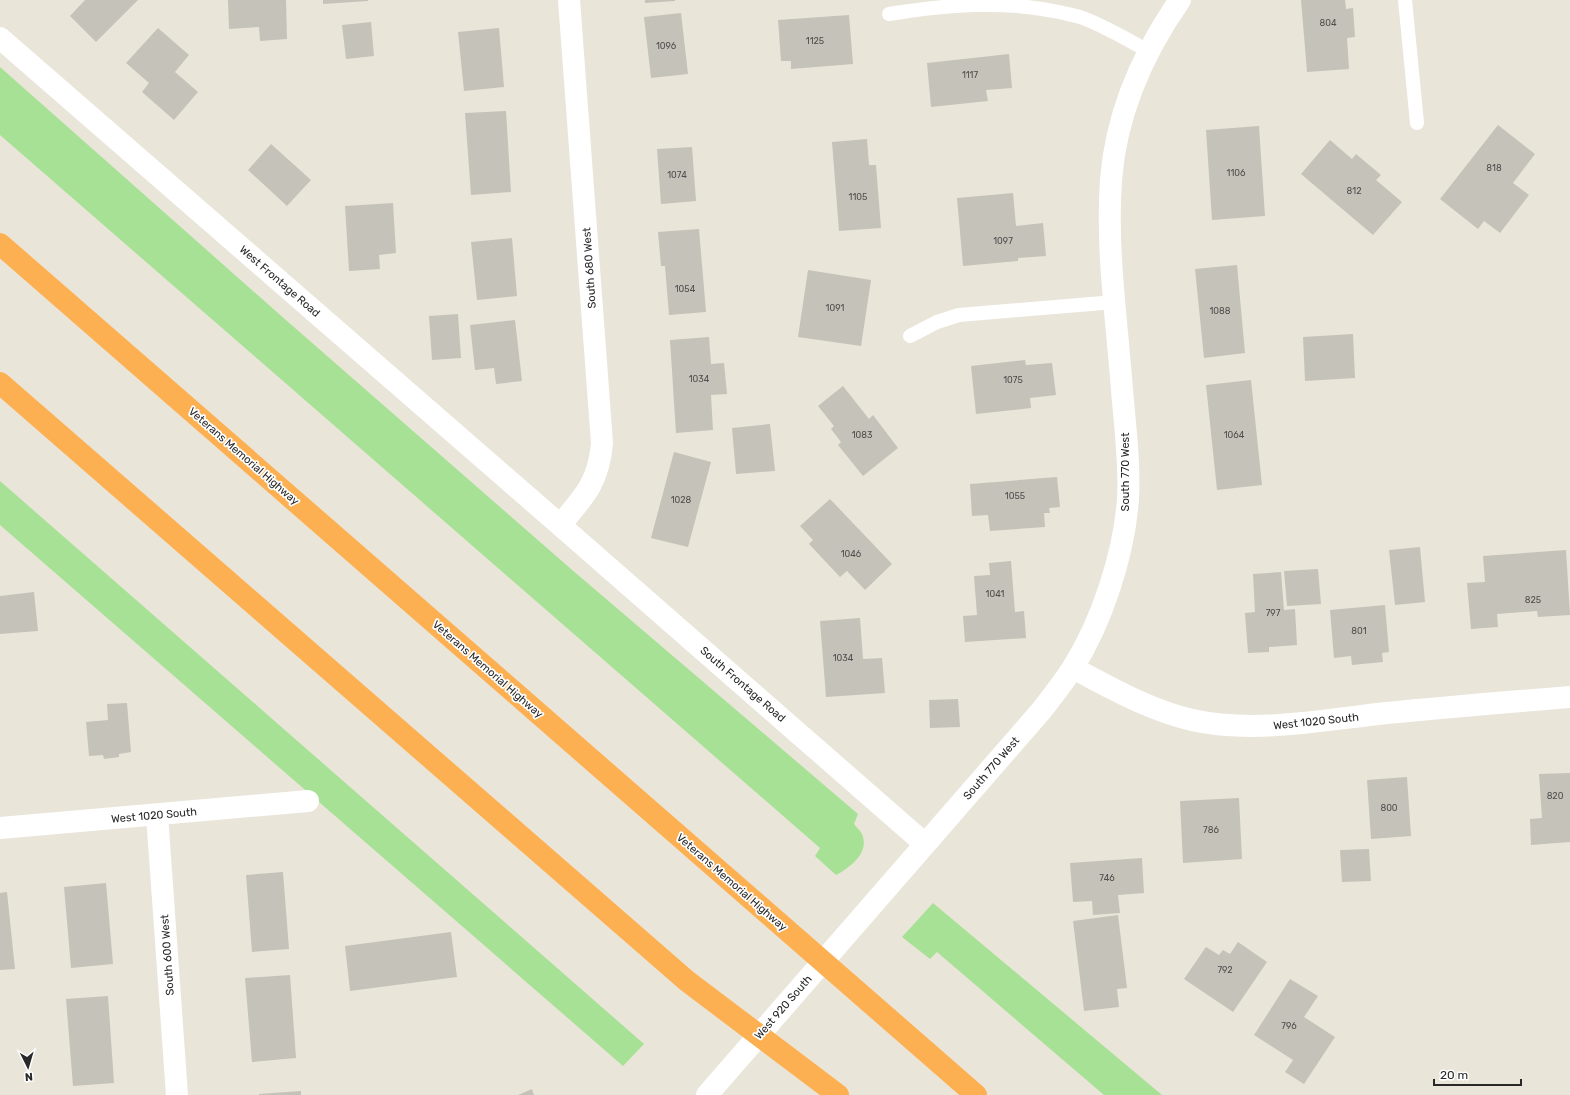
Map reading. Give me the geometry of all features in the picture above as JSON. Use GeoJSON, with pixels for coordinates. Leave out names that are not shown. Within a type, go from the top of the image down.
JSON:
{"type":"FeatureCollection","features":[{"type":"Feature","properties":{"kind":"highway","name":"Veterans Memorial Highway"},"geometry":{"type":"LineString","coordinates":[[0,244],[976,1095]]}},
{"type":"Feature","properties":{"kind":"highway"},"geometry":{"type":"LineString","coordinates":[[0,383],[687,981],[837,1094]]}},
{"type":"Feature","properties":{"kind":"street","name":"South 680 West"},"geometry":{"type":"LineString","coordinates":[[560,524],[592,486],[599,466],[602,442],[569,0]]}},
{"type":"Feature","properties":{"kind":"street","name":"South 770 West"},"geometry":{"type":"LineString","coordinates":[[860,919],[1041,711],[1073,668],[1085,645],[1108,592],[1124,529],[1128,498],[1126,432],[1111,237],[1111,178],[1120,130],[1128,101],[1148,51],[1164,23],[1180,0]]}},
{"type":"Feature","properties":{"kind":"street","name":"West Frontage Road"},"geometry":{"type":"LineString","coordinates":[[0,38],[560,524]]}},
{"type":"Feature","properties":{"kind":"street","name":"South Frontage Road"},"geometry":{"type":"LineString","coordinates":[[560,524],[925,844]]}},
{"type":"Feature","properties":{"kind":"street","name":"West 1020 South"},"geometry":{"type":"LineString","coordinates":[[1073,668],[1126,696],[1156,709],[1191,720],[1228,726],[1264,726],[1431,708],[1570,697]]}},
{"type":"Feature","properties":{"kind":"street","name":"West 1020 South"},"geometry":{"type":"LineString","coordinates":[[0,828],[308,801]]}},
{"type":"Feature","properties":{"kind":"street","name":"South 600 West"},"geometry":{"type":"LineString","coordinates":[[157,815],[176,1095]]}},
{"type":"Feature","properties":{"kind":"street","name":"West 920 South"},"geometry":{"type":"LineString","coordinates":[[707,1095],[860,919]]}},
{"type":"Feature","properties":{"kind":"lane"},"geometry":{"type":"LineString","coordinates":[[1405,0],[1417,123]]}},
{"type":"Feature","properties":{"kind":"lane"},"geometry":{"type":"LineString","coordinates":[[889,14],[925,8],[967,4],[1004,4],[1044,8],[1082,18],[1114,32],[1148,51]]}},
{"type":"Feature","properties":{"kind":"lane"},"geometry":{"type":"LineString","coordinates":[[910,336],[937,322],[959,315],[1115,302]]}},
{"type":"Feature","properties":{"kind":"green space"},"geometry":{"type":"Polygon","coordinates":[[[0,67],[279,314],[571,569],[858,814],[854,824],[862,834],[864,841],[861,853],[857,859],[836,875],[815,856],[820,848],[0,135],[0,67]]]}},
{"type":"Feature","properties":{"kind":"green space"},"geometry":{"type":"Polygon","coordinates":[[[0,481],[644,1044],[623,1066],[0,525],[0,481]]]}},
{"type":"Feature","properties":{"kind":"green space"},"geometry":{"type":"Polygon","coordinates":[[[933,903],[1162,1095],[1104,1095],[937,952],[930,959],[902,937],[933,903]]]}},
{"type":"Feature","properties":{"kind":"building"},"geometry":{"type":"Polygon","coordinates":[[[85,0],[138,0],[96,42],[70,16],[85,0]]]}},
{"type":"Feature","properties":{"kind":"building"},"geometry":{"type":"Polygon","coordinates":[[[228,0],[286,0],[287,39],[260,41],[259,27],[229,29],[228,0]]]}},
{"type":"Feature","properties":{"kind":"building"},"geometry":{"type":"Polygon","coordinates":[[[323,0],[368,0],[368,1],[323,4],[323,0]]]}},
{"type":"Feature","properties":{"kind":"building"},"geometry":{"type":"Polygon","coordinates":[[[645,0],[675,0],[675,1],[645,3],[645,0]]]}},
{"type":"Feature","properties":{"kind":"building"},"geometry":{"type":"Polygon","coordinates":[[[1301,0],[1345,0],[1346,9],[1353,8],[1355,37],[1347,38],[1349,69],[1307,72],[1301,0]]]}},
{"type":"Feature","properties":{"kind":"building"},"geometry":{"type":"Polygon","coordinates":[[[681,13],[688,74],[651,78],[644,17],[681,13]]]}},
{"type":"Feature","properties":{"kind":"building"},"geometry":{"type":"Polygon","coordinates":[[[849,15],[853,64],[791,69],[791,61],[781,61],[778,20],[849,15]]]}},
{"type":"Feature","properties":{"kind":"building"},"geometry":{"type":"Polygon","coordinates":[[[371,22],[374,56],[346,59],[342,25],[371,22]]]}},
{"type":"Feature","properties":{"kind":"building"},"geometry":{"type":"Polygon","coordinates":[[[158,28],[189,55],[175,72],[198,92],[174,120],[142,92],[149,83],[126,63],[158,28]]]}},
{"type":"Feature","properties":{"kind":"building"},"geometry":{"type":"Polygon","coordinates":[[[499,28],[504,87],[464,91],[458,32],[499,28]]]}},
{"type":"Feature","properties":{"kind":"building"},"geometry":{"type":"Polygon","coordinates":[[[1009,54],[1012,88],[986,90],[988,101],[931,107],[927,63],[1009,54]]]}},
{"type":"Feature","properties":{"kind":"building"},"geometry":{"type":"Polygon","coordinates":[[[506,111],[511,192],[471,195],[465,113],[506,111]]]}},
{"type":"Feature","properties":{"kind":"building"},"geometry":{"type":"Polygon","coordinates":[[[1498,125],[1535,154],[1513,183],[1529,195],[1500,233],[1484,221],[1478,229],[1440,199],[1498,125]]]}},
{"type":"Feature","properties":{"kind":"building"},"geometry":{"type":"Polygon","coordinates":[[[1259,126],[1265,216],[1212,220],[1206,130],[1259,126]]]}},
{"type":"Feature","properties":{"kind":"building"},"geometry":{"type":"Polygon","coordinates":[[[867,139],[869,165],[876,165],[881,228],[839,231],[832,142],[867,139]]]}},
{"type":"Feature","properties":{"kind":"building"},"geometry":{"type":"Polygon","coordinates":[[[1330,140],[1352,159],[1356,154],[1381,175],[1376,180],[1402,202],[1373,235],[1301,174],[1330,140]]]}},
{"type":"Feature","properties":{"kind":"building"},"geometry":{"type":"Polygon","coordinates":[[[271,144],[311,180],[287,206],[248,170],[271,144]]]}},
{"type":"Feature","properties":{"kind":"building"},"geometry":{"type":"Polygon","coordinates":[[[692,147],[696,201],[661,204],[657,149],[692,147]]]}},
{"type":"Feature","properties":{"kind":"building"},"geometry":{"type":"Polygon","coordinates":[[[1013,193],[1016,226],[1043,223],[1046,256],[1018,258],[1018,261],[963,266],[957,198],[1013,193]]]}},
{"type":"Feature","properties":{"kind":"building"},"geometry":{"type":"Polygon","coordinates":[[[393,203],[396,253],[379,255],[380,269],[349,271],[345,206],[393,203]]]}},
{"type":"Feature","properties":{"kind":"building"},"geometry":{"type":"Polygon","coordinates":[[[699,229],[706,312],[669,315],[665,266],[661,266],[658,232],[699,229]]]}},
{"type":"Feature","properties":{"kind":"building"},"geometry":{"type":"Polygon","coordinates":[[[512,238],[517,296],[477,300],[471,242],[512,238]]]}},
{"type":"Feature","properties":{"kind":"building"},"geometry":{"type":"Polygon","coordinates":[[[1237,265],[1245,353],[1204,358],[1195,269],[1237,265]]]}},
{"type":"Feature","properties":{"kind":"building"},"geometry":{"type":"Polygon","coordinates":[[[808,270],[871,280],[861,346],[798,337],[808,270]]]}},
{"type":"Feature","properties":{"kind":"building"},"geometry":{"type":"Polygon","coordinates":[[[458,314],[461,358],[432,360],[429,316],[458,314]]]}},
{"type":"Feature","properties":{"kind":"building"},"geometry":{"type":"Polygon","coordinates":[[[515,320],[522,381],[496,384],[494,368],[475,370],[470,325],[515,320]]]}},
{"type":"Feature","properties":{"kind":"building"},"geometry":{"type":"Polygon","coordinates":[[[1353,334],[1355,378],[1305,381],[1303,337],[1353,334]]]}},
{"type":"Feature","properties":{"kind":"building"},"geometry":{"type":"Polygon","coordinates":[[[709,337],[711,364],[724,363],[727,394],[711,395],[713,430],[676,433],[670,340],[709,337]]]}},
{"type":"Feature","properties":{"kind":"building"},"geometry":{"type":"Polygon","coordinates":[[[1025,360],[1026,365],[1052,363],[1056,395],[1030,398],[1031,408],[976,414],[971,366],[1025,360]]]}},
{"type":"Feature","properties":{"kind":"building"},"geometry":{"type":"Polygon","coordinates":[[[1251,380],[1262,485],[1217,490],[1206,385],[1251,380]]]}},
{"type":"Feature","properties":{"kind":"building"},"geometry":{"type":"Polygon","coordinates":[[[843,386],[869,419],[873,415],[898,448],[863,476],[838,445],[841,442],[831,429],[834,426],[818,406],[843,386]]]}},
{"type":"Feature","properties":{"kind":"building"},"geometry":{"type":"Polygon","coordinates":[[[770,424],[775,471],[736,474],[732,428],[770,424]]]}},
{"type":"Feature","properties":{"kind":"building"},"geometry":{"type":"Polygon","coordinates":[[[674,452],[711,462],[688,547],[651,538],[674,452]]]}},
{"type":"Feature","properties":{"kind":"building"},"geometry":{"type":"Polygon","coordinates":[[[1057,477],[1060,507],[1049,508],[1050,513],[1044,513],[1045,527],[990,531],[988,515],[972,516],[970,484],[1057,477]]]}},
{"type":"Feature","properties":{"kind":"building"},"geometry":{"type":"Polygon","coordinates":[[[830,499],[892,564],[865,590],[847,571],[840,577],[809,544],[813,540],[800,526],[830,499]]]}},
{"type":"Feature","properties":{"kind":"building"},"geometry":{"type":"Polygon","coordinates":[[[1420,547],[1425,602],[1395,605],[1389,550],[1420,547]]]}},
{"type":"Feature","properties":{"kind":"building"},"geometry":{"type":"Polygon","coordinates":[[[1566,550],[1570,615],[1538,617],[1537,611],[1497,614],[1498,627],[1471,629],[1467,583],[1485,582],[1483,556],[1566,550]]]}},
{"type":"Feature","properties":{"kind":"building"},"geometry":{"type":"Polygon","coordinates":[[[1011,561],[1015,612],[1024,611],[1026,638],[965,642],[963,616],[977,615],[974,576],[990,575],[989,563],[1011,561]]]}},
{"type":"Feature","properties":{"kind":"building"},"geometry":{"type":"Polygon","coordinates":[[[1318,569],[1321,604],[1287,606],[1284,571],[1318,569]]]}},
{"type":"Feature","properties":{"kind":"building"},"geometry":{"type":"Polygon","coordinates":[[[1281,572],[1284,610],[1295,609],[1297,645],[1269,647],[1269,652],[1248,653],[1245,613],[1255,612],[1253,574],[1281,572]]]}},
{"type":"Feature","properties":{"kind":"building"},"geometry":{"type":"Polygon","coordinates":[[[34,592],[38,631],[0,634],[0,596],[34,592]]]}},
{"type":"Feature","properties":{"kind":"building"},"geometry":{"type":"Polygon","coordinates":[[[1385,605],[1389,652],[1382,653],[1383,662],[1352,665],[1351,656],[1334,658],[1330,610],[1385,605]]]}},
{"type":"Feature","properties":{"kind":"building"},"geometry":{"type":"Polygon","coordinates":[[[860,618],[863,659],[882,658],[885,693],[826,697],[820,621],[860,618]]]}},
{"type":"Feature","properties":{"kind":"building"},"geometry":{"type":"Polygon","coordinates":[[[958,699],[960,727],[930,728],[929,700],[958,699]]]}},
{"type":"Feature","properties":{"kind":"building"},"geometry":{"type":"Polygon","coordinates":[[[127,703],[131,752],[119,754],[119,757],[104,759],[103,755],[89,756],[86,722],[108,720],[107,704],[127,703]]]}},
{"type":"Feature","properties":{"kind":"building"},"geometry":{"type":"Polygon","coordinates":[[[1570,773],[1570,842],[1531,845],[1530,819],[1542,818],[1539,774],[1570,773]]]}},
{"type":"Feature","properties":{"kind":"building"},"geometry":{"type":"Polygon","coordinates":[[[1407,777],[1411,836],[1371,839],[1367,780],[1407,777]]]}},
{"type":"Feature","properties":{"kind":"building"},"geometry":{"type":"Polygon","coordinates":[[[1239,798],[1242,859],[1183,863],[1180,801],[1239,798]]]}},
{"type":"Feature","properties":{"kind":"building"},"geometry":{"type":"Polygon","coordinates":[[[1369,849],[1371,881],[1342,882],[1340,850],[1369,849]]]}},
{"type":"Feature","properties":{"kind":"building"},"geometry":{"type":"Polygon","coordinates":[[[1142,858],[1144,893],[1118,895],[1120,913],[1093,915],[1092,901],[1073,902],[1070,863],[1142,858]]]}},
{"type":"Feature","properties":{"kind":"building"},"geometry":{"type":"Polygon","coordinates":[[[283,872],[289,949],[252,952],[246,875],[283,872]]]}},
{"type":"Feature","properties":{"kind":"building"},"geometry":{"type":"Polygon","coordinates":[[[106,883],[113,964],[71,968],[64,887],[106,883]]]}},
{"type":"Feature","properties":{"kind":"building"},"geometry":{"type":"Polygon","coordinates":[[[7,892],[15,969],[0,970],[0,893],[7,892]]]}},
{"type":"Feature","properties":{"kind":"building"},"geometry":{"type":"Polygon","coordinates":[[[1118,915],[1127,988],[1117,989],[1119,1007],[1084,1011],[1073,921],[1118,915]]]}},
{"type":"Feature","properties":{"kind":"building"},"geometry":{"type":"Polygon","coordinates":[[[451,932],[457,977],[350,991],[345,946],[451,932]]]}},
{"type":"Feature","properties":{"kind":"building"},"geometry":{"type":"Polygon","coordinates":[[[1238,942],[1267,962],[1233,1012],[1184,979],[1206,947],[1219,955],[1223,950],[1230,954],[1238,942]]]}},
{"type":"Feature","properties":{"kind":"building"},"geometry":{"type":"Polygon","coordinates":[[[290,975],[296,1058],[252,1062],[245,978],[290,975]]]}},
{"type":"Feature","properties":{"kind":"building"},"geometry":{"type":"Polygon","coordinates":[[[1290,979],[1318,996],[1304,1017],[1335,1037],[1304,1084],[1285,1072],[1293,1060],[1254,1035],[1290,979]]]}},
{"type":"Feature","properties":{"kind":"building"},"geometry":{"type":"Polygon","coordinates":[[[108,996],[114,1083],[73,1086],[66,999],[108,996]]]}},
{"type":"Feature","properties":{"kind":"building"},"geometry":{"type":"Polygon","coordinates":[[[532,1089],[534,1095],[518,1095],[532,1089]]]}},
{"type":"Feature","properties":{"kind":"building"},"geometry":{"type":"Polygon","coordinates":[[[301,1091],[301,1095],[259,1095],[259,1094],[301,1091]]]}}]}
